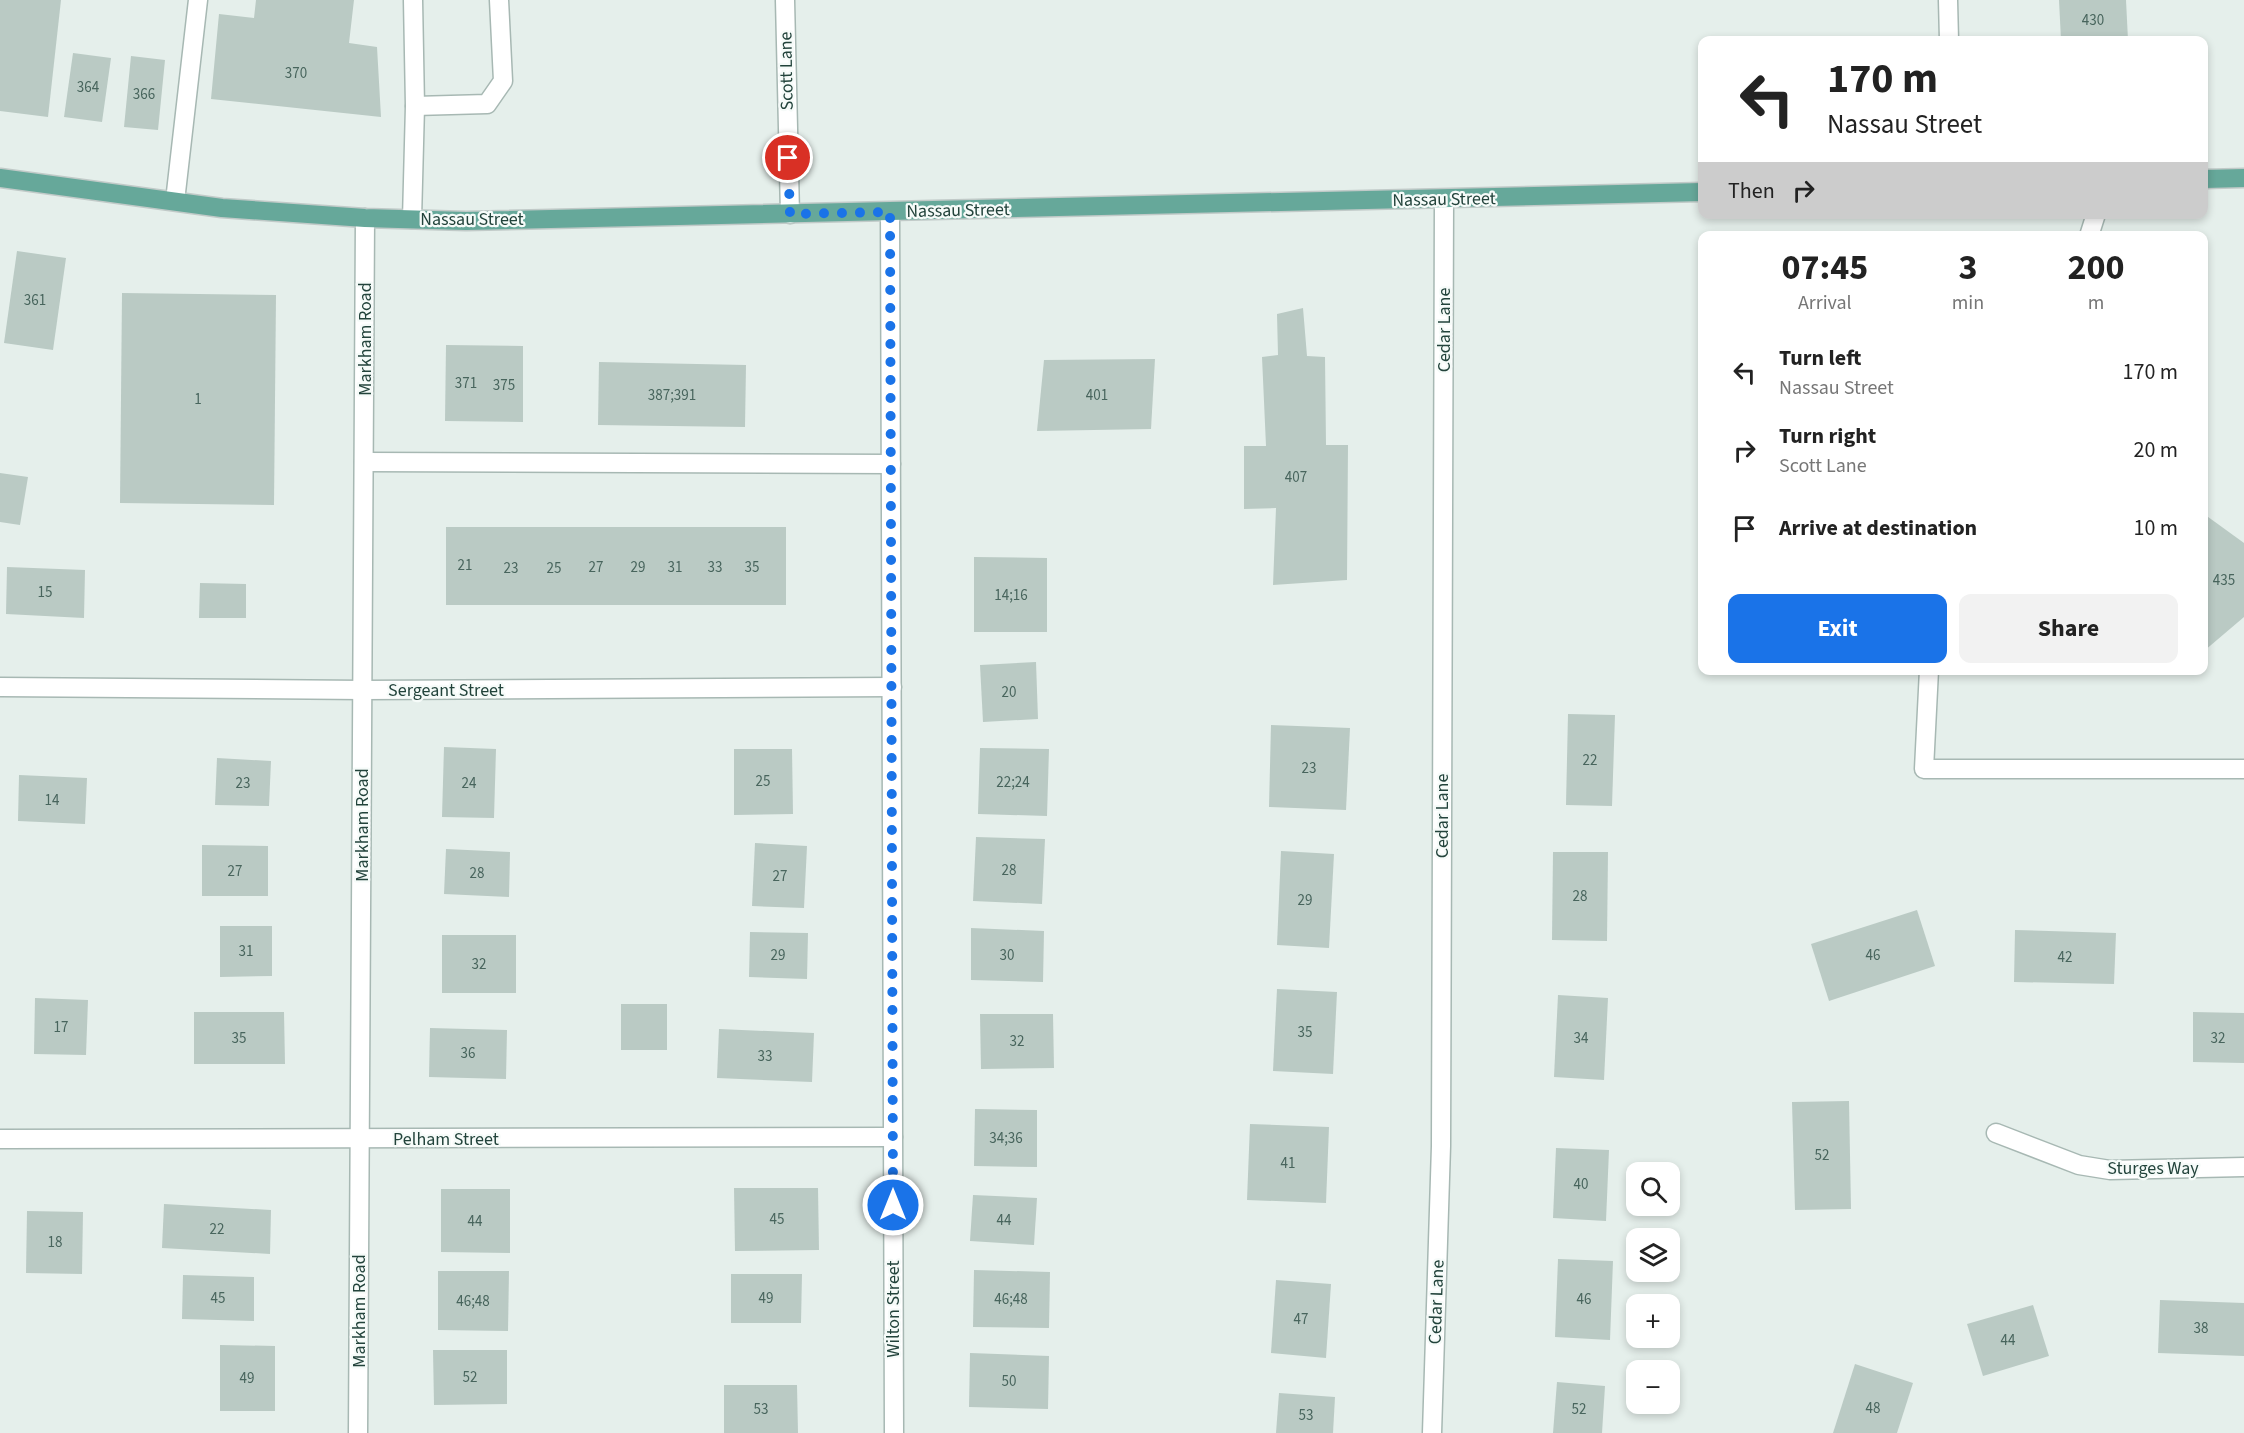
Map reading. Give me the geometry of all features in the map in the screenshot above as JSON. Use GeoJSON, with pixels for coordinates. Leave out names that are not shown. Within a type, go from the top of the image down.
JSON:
{"type":"FeatureCollection","features":[{"type":"Feature","properties":{"kind":"main road","name":"Nassau Street"},"geometry":{"type":"LineString","coordinates":[[0,178],[222,208],[365,218],[466,221],[1698,192]]}},
{"type":"Feature","properties":{"kind":"main road"},"geometry":{"type":"LineString","coordinates":[[2208,179],[2244,178]]}},
{"type":"Feature","properties":{"kind":"street"},"geometry":{"type":"LineString","coordinates":[[175,201],[198,0]]}},
{"type":"Feature","properties":{"kind":"street"},"geometry":{"type":"LineString","coordinates":[[412,219],[415,106],[413,0]]}},
{"type":"Feature","properties":{"kind":"street"},"geometry":{"type":"LineString","coordinates":[[415,106],[487,104],[502,81],[499,0]]}},
{"type":"Feature","properties":{"kind":"street","name":"Scott Lane"},"geometry":{"type":"LineString","coordinates":[[784,0],[790,214]]}},
{"type":"Feature","properties":{"kind":"street"},"geometry":{"type":"LineString","coordinates":[[1948,0],[1949,36]]}},
{"type":"Feature","properties":{"kind":"street","name":"Cedar Lane"},"geometry":{"type":"LineString","coordinates":[[1432,1433],[1441,1146],[1444,199]]}},
{"type":"Feature","properties":{"kind":"street","name":"Wilton Street"},"geometry":{"type":"LineString","coordinates":[[890,212],[894,1433]]}},
{"type":"Feature","properties":{"kind":"street","name":"Markham Road"},"geometry":{"type":"LineString","coordinates":[[358,1433],[365,218]]}},
{"type":"Feature","properties":{"kind":"street"},"geometry":{"type":"LineString","coordinates":[[364,462],[891,464]]}},
{"type":"Feature","properties":{"kind":"street"},"geometry":{"type":"LineString","coordinates":[[1929,675],[1924,769],[2244,769]]}},
{"type":"Feature","properties":{"kind":"street","name":"Sergeant Street"},"geometry":{"type":"LineString","coordinates":[[0,687],[363,690],[892,687]]}},
{"type":"Feature","properties":{"kind":"street","name":"Sturges Way"},"geometry":{"type":"LineString","coordinates":[[1996,1133],[2079,1165],[2110,1170],[2244,1167]]}},
{"type":"Feature","properties":{"kind":"street","name":"Pelham Street"},"geometry":{"type":"LineString","coordinates":[[0,1139],[893,1137]]}},
{"type":"Feature","properties":{"kind":"building"},"geometry":{"type":"Polygon","coordinates":[[[0,0],[61,0],[48,117],[0,111],[0,0]]]}},
{"type":"Feature","properties":{"kind":"building"},"geometry":{"type":"Polygon","coordinates":[[[256,0],[354,0],[349,43],[377,47],[381,117],[211,99],[219,14],[254,18],[256,0]]]}},
{"type":"Feature","properties":{"kind":"building"},"geometry":{"type":"Polygon","coordinates":[[[2059,0],[2126,0],[2128,36],[2061,36],[2059,0]]]}},
{"type":"Feature","properties":{"kind":"building"},"geometry":{"type":"Polygon","coordinates":[[[73,53],[111,58],[102,122],[64,117],[73,53]]]}},
{"type":"Feature","properties":{"kind":"building"},"geometry":{"type":"Polygon","coordinates":[[[131,56],[165,60],[158,130],[124,127],[131,56]]]}},
{"type":"Feature","properties":{"kind":"building"},"geometry":{"type":"Polygon","coordinates":[[[17,251],[66,258],[53,350],[4,343],[17,251]]]}},
{"type":"Feature","properties":{"kind":"building"},"geometry":{"type":"Polygon","coordinates":[[[122,293],[276,295],[274,505],[120,503],[122,293]]]}},
{"type":"Feature","properties":{"kind":"building"},"geometry":{"type":"Polygon","coordinates":[[[1303,308],[1307,356],[1325,357],[1326,445],[1348,445],[1347,580],[1273,585],[1276,508],[1244,509],[1244,446],[1266,446],[1262,357],[1278,355],[1277,314],[1303,308]]]}},
{"type":"Feature","properties":{"kind":"building"},"geometry":{"type":"Polygon","coordinates":[[[446,345],[523,346],[523,422],[445,421],[446,345]]]}},
{"type":"Feature","properties":{"kind":"building"},"geometry":{"type":"Polygon","coordinates":[[[1155,359],[1151,429],[1037,431],[1044,360],[1155,359]]]}},
{"type":"Feature","properties":{"kind":"building"},"geometry":{"type":"Polygon","coordinates":[[[599,362],[746,365],[745,427],[598,425],[599,362]]]}},
{"type":"Feature","properties":{"kind":"building"},"geometry":{"type":"Polygon","coordinates":[[[0,473],[28,477],[20,525],[0,522],[0,473]]]}},
{"type":"Feature","properties":{"kind":"building"},"geometry":{"type":"Polygon","coordinates":[[[2208,517],[2244,543],[2244,617],[2208,648],[2208,517]]]}},
{"type":"Feature","properties":{"kind":"building"},"geometry":{"type":"Polygon","coordinates":[[[446,527],[786,527],[786,605],[446,605],[446,527]]]}},
{"type":"Feature","properties":{"kind":"building"},"geometry":{"type":"Polygon","coordinates":[[[974,557],[1047,558],[1047,632],[974,632],[974,557]]]}},
{"type":"Feature","properties":{"kind":"building"},"geometry":{"type":"Polygon","coordinates":[[[7,567],[85,570],[84,618],[6,614],[7,567]]]}},
{"type":"Feature","properties":{"kind":"building"},"geometry":{"type":"Polygon","coordinates":[[[200,583],[246,584],[246,618],[199,618],[200,583]]]}},
{"type":"Feature","properties":{"kind":"building"},"geometry":{"type":"Polygon","coordinates":[[[1036,662],[1038,719],[983,722],[980,665],[1036,662]]]}},
{"type":"Feature","properties":{"kind":"building"},"geometry":{"type":"Polygon","coordinates":[[[1568,714],[1615,715],[1612,806],[1566,805],[1568,714]]]}},
{"type":"Feature","properties":{"kind":"building"},"geometry":{"type":"Polygon","coordinates":[[[1271,725],[1350,728],[1346,810],[1269,807],[1271,725]]]}},
{"type":"Feature","properties":{"kind":"building"},"geometry":{"type":"Polygon","coordinates":[[[444,747],[496,749],[494,818],[442,817],[444,747]]]}},
{"type":"Feature","properties":{"kind":"building"},"geometry":{"type":"Polygon","coordinates":[[[980,748],[1049,749],[1047,816],[978,814],[980,748]]]}},
{"type":"Feature","properties":{"kind":"building"},"geometry":{"type":"Polygon","coordinates":[[[734,749],[792,749],[793,814],[734,815],[734,749]]]}},
{"type":"Feature","properties":{"kind":"building"},"geometry":{"type":"Polygon","coordinates":[[[217,758],[271,761],[269,806],[215,805],[217,758]]]}},
{"type":"Feature","properties":{"kind":"building"},"geometry":{"type":"Polygon","coordinates":[[[19,775],[87,778],[85,824],[18,821],[19,775]]]}},
{"type":"Feature","properties":{"kind":"building"},"geometry":{"type":"Polygon","coordinates":[[[976,837],[1045,839],[1042,904],[973,901],[976,837]]]}},
{"type":"Feature","properties":{"kind":"building"},"geometry":{"type":"Polygon","coordinates":[[[755,843],[807,846],[804,908],[752,906],[755,843]]]}},
{"type":"Feature","properties":{"kind":"building"},"geometry":{"type":"Polygon","coordinates":[[[202,845],[268,846],[268,896],[202,896],[202,845]]]}},
{"type":"Feature","properties":{"kind":"building"},"geometry":{"type":"Polygon","coordinates":[[[446,849],[510,852],[509,897],[444,894],[446,849]]]}},
{"type":"Feature","properties":{"kind":"building"},"geometry":{"type":"Polygon","coordinates":[[[1281,851],[1334,854],[1329,948],[1277,945],[1281,851]]]}},
{"type":"Feature","properties":{"kind":"building"},"geometry":{"type":"Polygon","coordinates":[[[1553,852],[1608,852],[1607,941],[1552,940],[1553,852]]]}},
{"type":"Feature","properties":{"kind":"building"},"geometry":{"type":"Polygon","coordinates":[[[1917,910],[1935,966],[1829,1001],[1811,944],[1917,910]]]}},
{"type":"Feature","properties":{"kind":"building"},"geometry":{"type":"Polygon","coordinates":[[[220,926],[272,926],[272,976],[220,977],[220,926]]]}},
{"type":"Feature","properties":{"kind":"building"},"geometry":{"type":"Polygon","coordinates":[[[971,928],[1044,931],[1043,982],[971,980],[971,928]]]}},
{"type":"Feature","properties":{"kind":"building"},"geometry":{"type":"Polygon","coordinates":[[[2015,930],[2116,933],[2114,984],[2014,982],[2015,930]]]}},
{"type":"Feature","properties":{"kind":"building"},"geometry":{"type":"Polygon","coordinates":[[[750,932],[808,933],[807,979],[749,977],[750,932]]]}},
{"type":"Feature","properties":{"kind":"building"},"geometry":{"type":"Polygon","coordinates":[[[442,935],[516,935],[516,993],[442,993],[442,935]]]}},
{"type":"Feature","properties":{"kind":"building"},"geometry":{"type":"Polygon","coordinates":[[[1277,989],[1337,992],[1333,1074],[1273,1071],[1277,989]]]}},
{"type":"Feature","properties":{"kind":"building"},"geometry":{"type":"Polygon","coordinates":[[[1558,995],[1608,998],[1604,1080],[1554,1077],[1558,995]]]}},
{"type":"Feature","properties":{"kind":"building"},"geometry":{"type":"Polygon","coordinates":[[[35,998],[88,1000],[86,1055],[34,1054],[35,998]]]}},
{"type":"Feature","properties":{"kind":"building"},"geometry":{"type":"Polygon","coordinates":[[[621,1004],[667,1004],[667,1050],[621,1050],[621,1004]]]}},
{"type":"Feature","properties":{"kind":"building"},"geometry":{"type":"Polygon","coordinates":[[[194,1012],[284,1012],[285,1064],[194,1064],[194,1012]]]}},
{"type":"Feature","properties":{"kind":"building"},"geometry":{"type":"Polygon","coordinates":[[[2193,1012],[2244,1013],[2244,1063],[2193,1062],[2193,1012]]]}},
{"type":"Feature","properties":{"kind":"building"},"geometry":{"type":"Polygon","coordinates":[[[980,1014],[1053,1014],[1054,1068],[981,1069],[980,1014]]]}},
{"type":"Feature","properties":{"kind":"building"},"geometry":{"type":"Polygon","coordinates":[[[430,1028],[507,1030],[506,1079],[429,1077],[430,1028]]]}},
{"type":"Feature","properties":{"kind":"building"},"geometry":{"type":"Polygon","coordinates":[[[719,1029],[814,1033],[812,1082],[717,1078],[719,1029]]]}},
{"type":"Feature","properties":{"kind":"building"},"geometry":{"type":"Polygon","coordinates":[[[1849,1101],[1851,1209],[1795,1210],[1792,1102],[1849,1101]]]}},
{"type":"Feature","properties":{"kind":"building"},"geometry":{"type":"Polygon","coordinates":[[[975,1109],[1037,1110],[1037,1167],[974,1166],[975,1109]]]}},
{"type":"Feature","properties":{"kind":"building"},"geometry":{"type":"Polygon","coordinates":[[[1250,1124],[1329,1127],[1326,1203],[1247,1200],[1250,1124]]]}},
{"type":"Feature","properties":{"kind":"building"},"geometry":{"type":"Polygon","coordinates":[[[1556,1148],[1609,1150],[1606,1221],[1553,1218],[1556,1148]]]}},
{"type":"Feature","properties":{"kind":"building"},"geometry":{"type":"Polygon","coordinates":[[[734,1188],[818,1188],[819,1250],[735,1251],[734,1188]]]}},
{"type":"Feature","properties":{"kind":"building"},"geometry":{"type":"Polygon","coordinates":[[[441,1189],[510,1189],[510,1253],[441,1252],[441,1189]]]}},
{"type":"Feature","properties":{"kind":"building"},"geometry":{"type":"Polygon","coordinates":[[[973,1195],[1037,1198],[1034,1245],[970,1241],[973,1195]]]}},
{"type":"Feature","properties":{"kind":"building"},"geometry":{"type":"Polygon","coordinates":[[[164,1204],[271,1210],[270,1254],[162,1248],[164,1204]]]}},
{"type":"Feature","properties":{"kind":"building"},"geometry":{"type":"Polygon","coordinates":[[[27,1211],[83,1212],[82,1274],[26,1273],[27,1211]]]}},
{"type":"Feature","properties":{"kind":"building"},"geometry":{"type":"Polygon","coordinates":[[[1558,1259],[1613,1261],[1610,1340],[1555,1337],[1558,1259]]]}},
{"type":"Feature","properties":{"kind":"building"},"geometry":{"type":"Polygon","coordinates":[[[974,1270],[1050,1272],[1049,1328],[973,1327],[974,1270]]]}},
{"type":"Feature","properties":{"kind":"building"},"geometry":{"type":"Polygon","coordinates":[[[438,1271],[509,1271],[508,1331],[438,1330],[438,1271]]]}},
{"type":"Feature","properties":{"kind":"building"},"geometry":{"type":"Polygon","coordinates":[[[731,1274],[802,1274],[801,1323],[731,1323],[731,1274]]]}},
{"type":"Feature","properties":{"kind":"building"},"geometry":{"type":"Polygon","coordinates":[[[183,1275],[254,1277],[254,1321],[182,1319],[183,1275]]]}},
{"type":"Feature","properties":{"kind":"building"},"geometry":{"type":"Polygon","coordinates":[[[1276,1280],[1331,1284],[1326,1358],[1271,1353],[1276,1280]]]}},
{"type":"Feature","properties":{"kind":"building"},"geometry":{"type":"Polygon","coordinates":[[[2160,1300],[2244,1303],[2244,1356],[2158,1353],[2160,1300]]]}},
{"type":"Feature","properties":{"kind":"building"},"geometry":{"type":"Polygon","coordinates":[[[2033,1305],[2049,1356],[1983,1376],[1967,1324],[2033,1305]]]}},
{"type":"Feature","properties":{"kind":"building"},"geometry":{"type":"Polygon","coordinates":[[[220,1345],[275,1346],[275,1411],[220,1411],[220,1345]]]}},
{"type":"Feature","properties":{"kind":"building"},"geometry":{"type":"Polygon","coordinates":[[[433,1350],[507,1350],[507,1404],[434,1405],[433,1350]]]}},
{"type":"Feature","properties":{"kind":"building"},"geometry":{"type":"Polygon","coordinates":[[[970,1353],[1049,1356],[1048,1409],[969,1407],[970,1353]]]}},
{"type":"Feature","properties":{"kind":"building"},"geometry":{"type":"Polygon","coordinates":[[[1855,1364],[1913,1383],[1897,1433],[1833,1433],[1855,1364]]]}},
{"type":"Feature","properties":{"kind":"building"},"geometry":{"type":"Polygon","coordinates":[[[1557,1382],[1605,1386],[1602,1433],[1553,1433],[1557,1382]]]}},
{"type":"Feature","properties":{"kind":"building"},"geometry":{"type":"Polygon","coordinates":[[[724,1385],[797,1385],[798,1433],[724,1433],[724,1385]]]}},
{"type":"Feature","properties":{"kind":"building"},"geometry":{"type":"Polygon","coordinates":[[[1279,1393],[1335,1397],[1333,1433],[1276,1433],[1279,1393]]]}},
{"type":"Feature","properties":{"kind":"route"},"geometry":{"type":"LineString","coordinates":[[788,158],[790,214],[890,212],[893,1205]]}}]}
